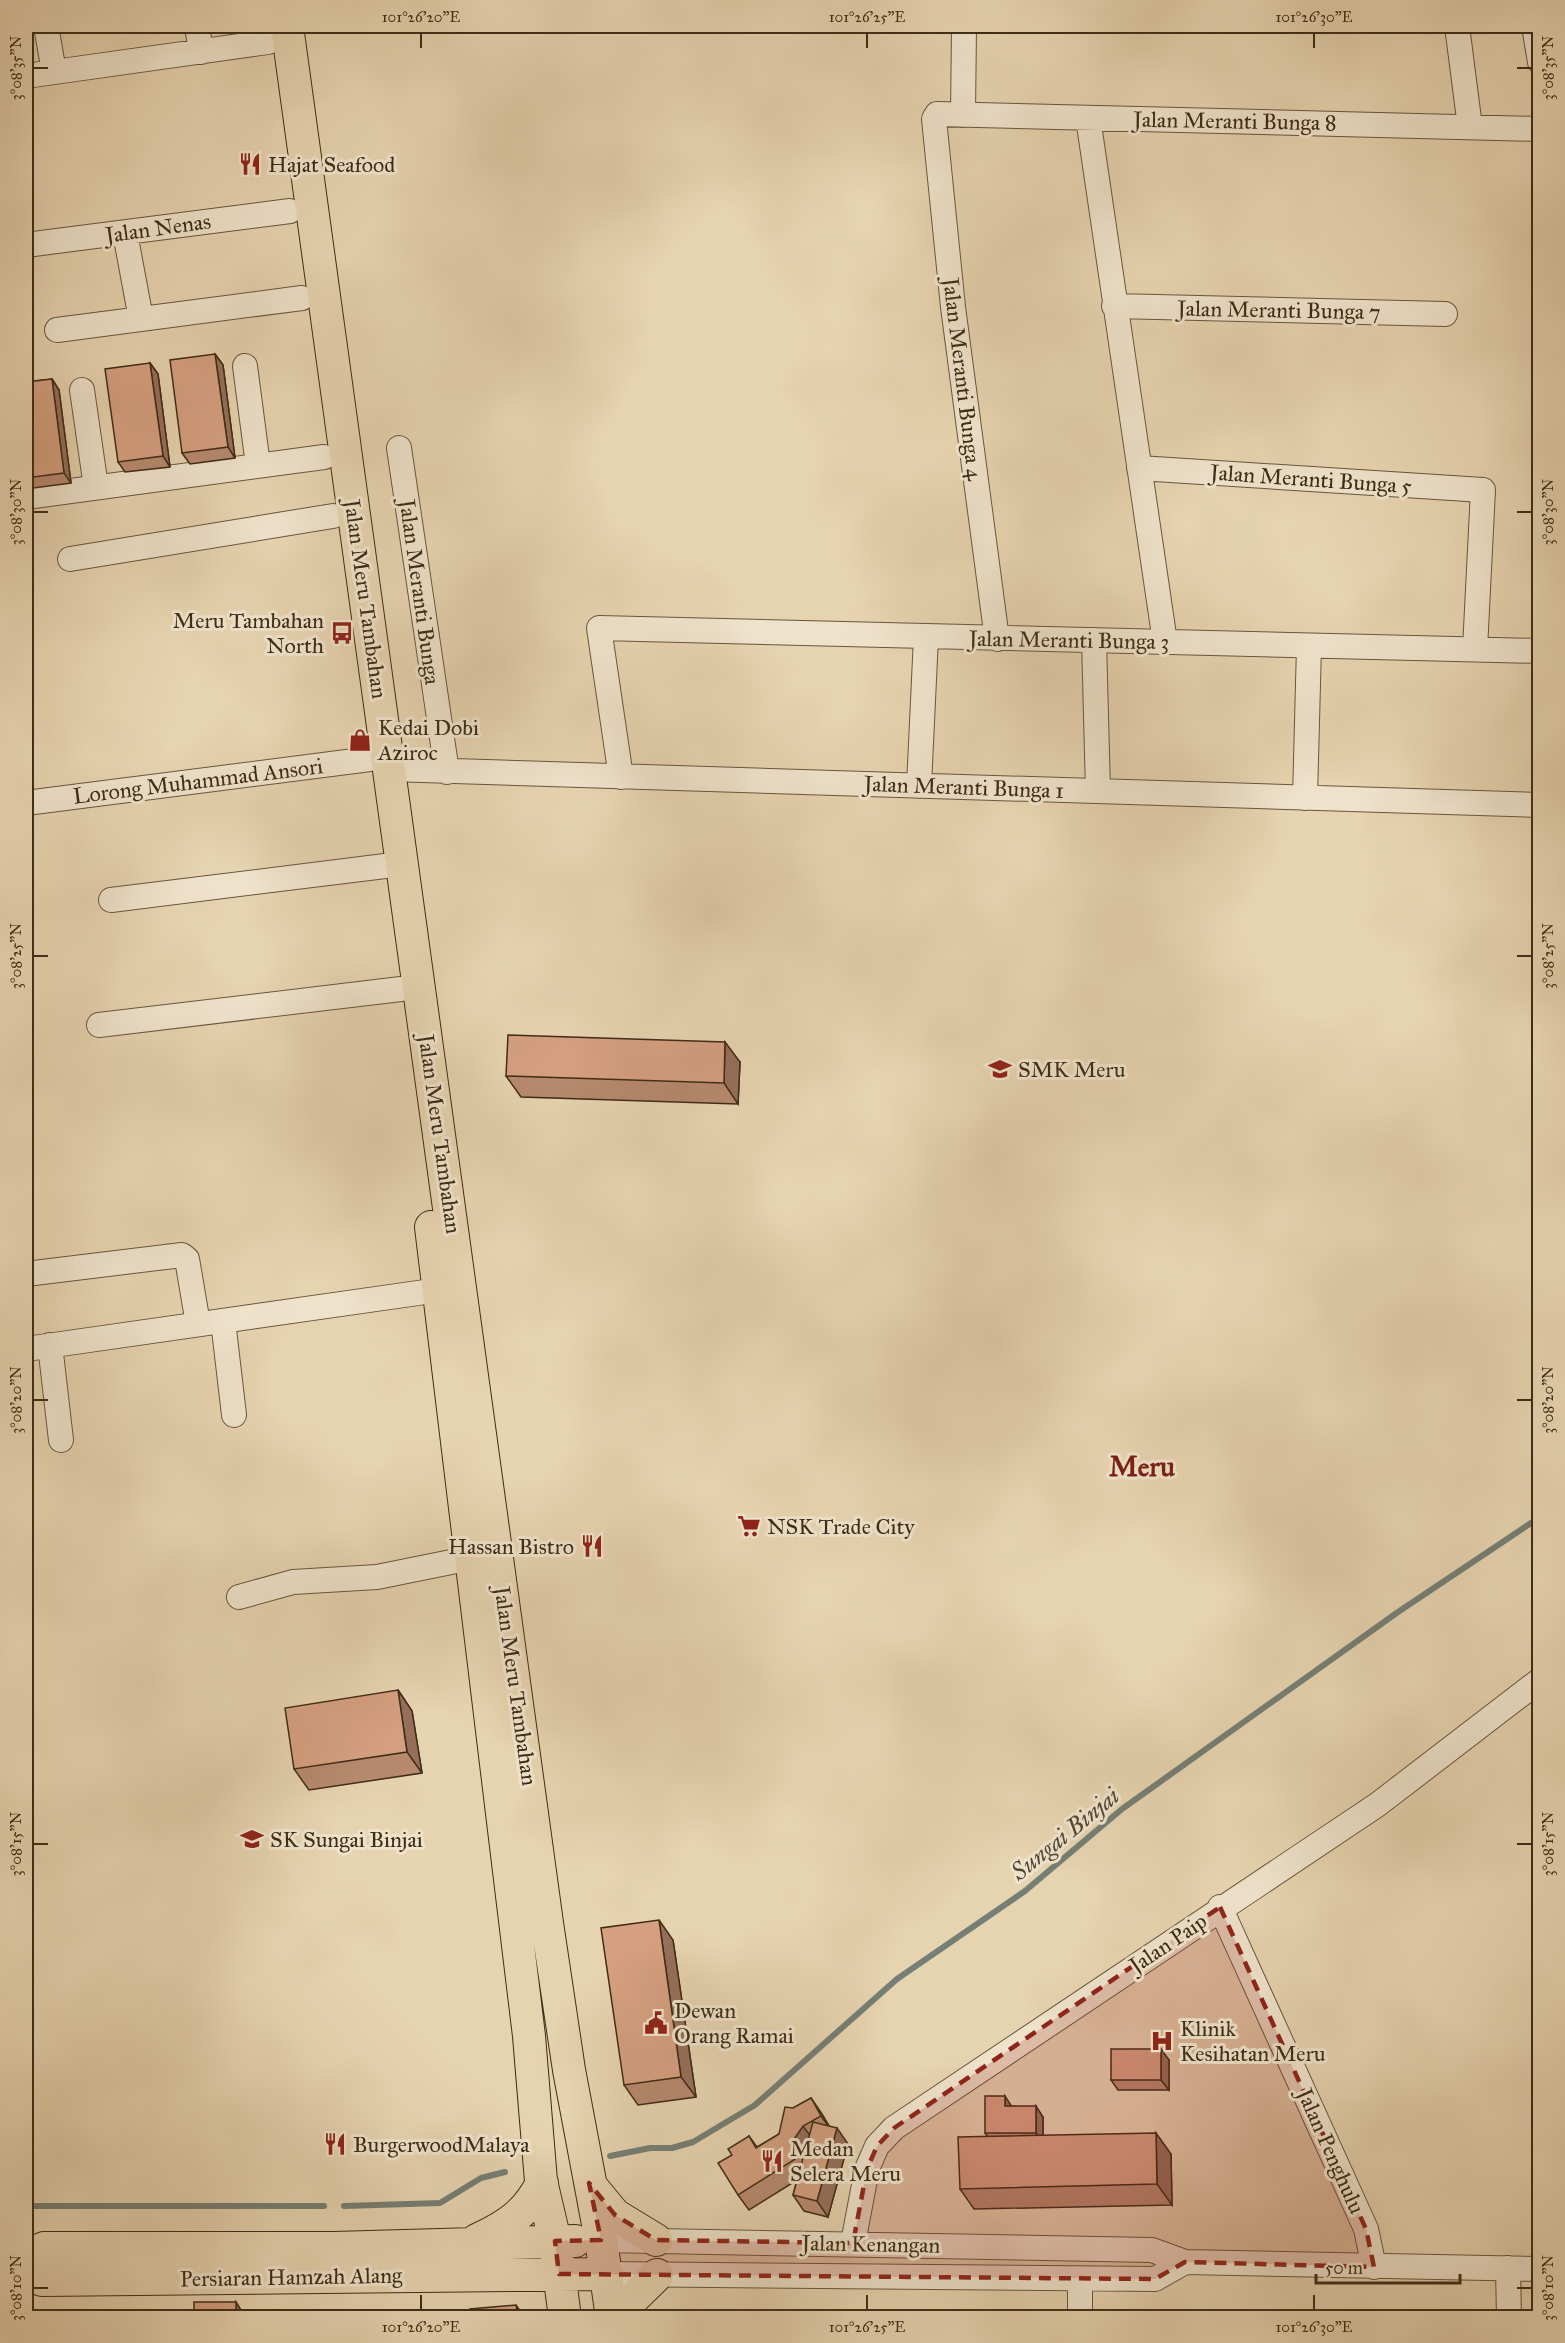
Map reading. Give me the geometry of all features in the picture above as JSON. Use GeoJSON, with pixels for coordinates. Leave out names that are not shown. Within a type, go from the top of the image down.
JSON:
{"type":"FeatureCollection","features":[{"type":"Feature","properties":{"kind":"main road","name":"Jalan Meru Tambahan"},"geometry":{"type":"LineString","coordinates":[[273,31],[290,211],[324,457],[380,764],[385,866],[528,2025],[541,2182],[555,2241],[565,2318]]}},
{"type":"Feature","properties":{"kind":"main road","name":"Jalan Meru Tambahan"},"geometry":{"type":"LineString","coordinates":[[273,31],[547,1923],[589,2181],[607,2274],[612,2318]]}},
{"type":"Feature","properties":{"kind":"main road"},"geometry":{"type":"LineString","coordinates":[[589,2181],[615,2215],[656,2240]]}},
{"type":"Feature","properties":{"kind":"main road"},"geometry":{"type":"LineString","coordinates":[[465,2246],[515,2220],[530,2204],[541,2182]]}},
{"type":"Feature","properties":{"kind":"main road","name":"Jalan Kenangan"},"geometry":{"type":"LineString","coordinates":[[555,2241],[601,2240]]}},
{"type":"Feature","properties":{"kind":"main road","name":"Persiaran Hamzah Alang"},"geometry":{"type":"LineString","coordinates":[[26,2256],[44,2248],[465,2246],[555,2241]]}},
{"type":"Feature","properties":{"kind":"main road","name":"Persiaran Hamzah Alang"},"geometry":{"type":"LineString","coordinates":[[26,2272],[42,2280],[559,2274]]}},
{"type":"Feature","properties":{"kind":"main road","name":"Jalan Kenangan"},"geometry":{"type":"LineString","coordinates":[[559,2274],[607,2274]]}},
{"type":"Feature","properties":{"kind":"main road"},"geometry":{"type":"LineString","coordinates":[[501,2275],[549,2307],[557,2318]]}},
{"type":"Feature","properties":{"kind":"main road"},"geometry":{"type":"LineString","coordinates":[[612,2318],[657,2275]]}},
{"type":"Feature","properties":{"kind":"street"},"geometry":{"type":"LineString","coordinates":[[46,26],[54,72]]}},
{"type":"Feature","properties":{"kind":"street"},"geometry":{"type":"LineString","coordinates":[[197,26],[201,52]]}},
{"type":"Feature","properties":{"kind":"street"},"geometry":{"type":"LineString","coordinates":[[963,115],[964,26]]}},
{"type":"Feature","properties":{"kind":"street"},"geometry":{"type":"LineString","coordinates":[[1457,26],[1470,127]]}},
{"type":"Feature","properties":{"kind":"street"},"geometry":{"type":"LineString","coordinates":[[1534,26],[1539,62]]}},
{"type":"Feature","properties":{"kind":"street"},"geometry":{"type":"LineString","coordinates":[[26,76],[201,52],[273,31]]}},
{"type":"Feature","properties":{"kind":"street","name":"Jalan Meranti Bunga 8"},"geometry":{"type":"LineString","coordinates":[[934,119],[937,114],[1539,129]]}},
{"type":"Feature","properties":{"kind":"street"},"geometry":{"type":"LineString","coordinates":[[1088,118],[1165,642]]}},
{"type":"Feature","properties":{"kind":"street","name":"Jalan Meranti Bunga 4"},"geometry":{"type":"LineString","coordinates":[[934,119],[953,307],[997,639]]}},
{"type":"Feature","properties":{"kind":"street","name":"Jalan Nenas"},"geometry":{"type":"LineString","coordinates":[[26,245],[290,211]]}},
{"type":"Feature","properties":{"kind":"street"},"geometry":{"type":"LineString","coordinates":[[125,233],[141,319]]}},
{"type":"Feature","properties":{"kind":"street"},"geometry":{"type":"LineString","coordinates":[[57,330],[303,298]]}},
{"type":"Feature","properties":{"kind":"street","name":"Jalan Meranti Bunga 7"},"geometry":{"type":"LineString","coordinates":[[1114,306],[1444,314]]}},
{"type":"Feature","properties":{"kind":"street"},"geometry":{"type":"LineString","coordinates":[[245,366],[258,465]]}},
{"type":"Feature","properties":{"kind":"street"},"geometry":{"type":"LineString","coordinates":[[82,390],[96,487]]}},
{"type":"Feature","properties":{"kind":"street","name":"Jalan Meranti Bunga"},"geometry":{"type":"LineString","coordinates":[[399,448],[447,772]]}},
{"type":"Feature","properties":{"kind":"street"},"geometry":{"type":"LineString","coordinates":[[26,497],[324,457]]}},
{"type":"Feature","properties":{"kind":"street","name":"Jalan Meranti Bunga 5"},"geometry":{"type":"LineString","coordinates":[[1139,468],[1484,490],[1475,650]]}},
{"type":"Feature","properties":{"kind":"street"},"geometry":{"type":"LineString","coordinates":[[70,559],[333,516]]}},
{"type":"Feature","properties":{"kind":"street","name":"Jalan Meranti Bunga 3"},"geometry":{"type":"LineString","coordinates":[[621,777],[599,628],[1539,651]]}},
{"type":"Feature","properties":{"kind":"street"},"geometry":{"type":"LineString","coordinates":[[919,786],[926,637]]}},
{"type":"Feature","properties":{"kind":"street"},"geometry":{"type":"LineString","coordinates":[[1094,640],[1098,792]]}},
{"type":"Feature","properties":{"kind":"street"},"geometry":{"type":"LineString","coordinates":[[1305,798],[1309,646]]}},
{"type":"Feature","properties":{"kind":"street","name":"Jalan Meranti Bunga 1"},"geometry":{"type":"LineString","coordinates":[[380,764],[447,772],[1539,805]]}},
{"type":"Feature","properties":{"kind":"street","name":"Lorong Muhammad Ansori"},"geometry":{"type":"LineString","coordinates":[[26,803],[380,764]]}},
{"type":"Feature","properties":{"kind":"street"},"geometry":{"type":"LineString","coordinates":[[111,900],[385,866]]}},
{"type":"Feature","properties":{"kind":"street"},"geometry":{"type":"LineString","coordinates":[[99,1025],[401,989]]}},
{"type":"Feature","properties":{"kind":"street"},"geometry":{"type":"LineString","coordinates":[[26,1274],[182,1255],[187,1259],[198,1324]]}},
{"type":"Feature","properties":{"kind":"street"},"geometry":{"type":"LineString","coordinates":[[26,1349],[439,1290]]}},
{"type":"Feature","properties":{"kind":"street"},"geometry":{"type":"LineString","coordinates":[[223,1321],[234,1415]]}},
{"type":"Feature","properties":{"kind":"street"},"geometry":{"type":"LineString","coordinates":[[50,1345],[61,1440]]}},
{"type":"Feature","properties":{"kind":"street"},"geometry":{"type":"LineString","coordinates":[[238,1597],[293,1582],[377,1578],[471,1558]]}},
{"type":"Feature","properties":{"kind":"street","name":"Jalan Paip"},"geometry":{"type":"LineString","coordinates":[[853,2243],[867,2169],[877,2146],[894,2128],[1377,1804],[1539,1680]]}},
{"type":"Feature","properties":{"kind":"street","name":"Jalan Penghulu"},"geometry":{"type":"LineString","coordinates":[[1220,1908],[1366,2229],[1374,2267]]}},
{"type":"Feature","properties":{"kind":"street","name":"Jalan Kenangan"},"geometry":{"type":"LineString","coordinates":[[601,2240],[1152,2250],[1185,2262],[1539,2268]]}},
{"type":"Feature","properties":{"kind":"street","name":"Jalan Kenangan"},"geometry":{"type":"LineString","coordinates":[[607,2274],[1155,2279],[1185,2262]]}},
{"type":"Feature","properties":{"kind":"street"},"geometry":{"type":"LineString","coordinates":[[1508,2268],[1509,2318]]}},
{"type":"Feature","properties":{"kind":"street"},"geometry":{"type":"LineString","coordinates":[[1080,2279],[1080,2318]]}},
{"type":"Feature","properties":{"kind":"highlighted area"},"geometry":{"type":"Polygon","coordinates":[[[1220,1907],[1366,2229],[1374,2267],[1185,2262],[1155,2279],[559,2274],[555,2241],[601,2240],[589,2183],[615,2215],[656,2240],[853,2243],[867,2169],[877,2146],[894,2128],[1220,1907]]]}},
{"type":"Feature","properties":{"kind":"building"},"geometry":{"type":"Polygon","coordinates":[[[215,354],[228,447],[182,453],[170,360],[215,354]]]}},
{"type":"Feature","properties":{"kind":"building"},"geometry":{"type":"Polygon","coordinates":[[[150,363],[163,456],[118,462],[105,369],[150,363]]]}},
{"type":"Feature","properties":{"kind":"building"},"geometry":{"type":"Polygon","coordinates":[[[52,379],[64,473],[26,478],[26,382],[52,379]]]}},
{"type":"Feature","properties":{"kind":"building"},"geometry":{"type":"Polygon","coordinates":[[[508,1035],[725,1042],[724,1083],[506,1076],[508,1035]]]}},
{"type":"Feature","properties":{"kind":"building"},"geometry":{"type":"Polygon","coordinates":[[[398,1690],[407,1752],[294,1769],[285,1708],[398,1690]]]}},
{"type":"Feature","properties":{"kind":"building","name":"Dewan Orang Ramai"},"geometry":{"type":"Polygon","coordinates":[[[659,1920],[681,2077],[624,2085],[601,1928],[659,1920]]]}},
{"type":"Feature","properties":{"kind":"building"},"geometry":{"type":"Polygon","coordinates":[[[1111,2049],[1161,2049],[1161,2080],[1111,2080],[1111,2049]]]}},
{"type":"Feature","properties":{"kind":"building"},"geometry":{"type":"Polygon","coordinates":[[[985,2096],[1005,2096],[1005,2106],[1036,2106],[1036,2133],[985,2133],[985,2096]]]}},
{"type":"Feature","properties":{"kind":"building"},"geometry":{"type":"Polygon","coordinates":[[[811,2098],[821,2116],[803,2126],[792,2142],[800,2156],[738,2195],[718,2163],[732,2155],[728,2149],[749,2136],[756,2148],[779,2134],[785,2107],[793,2108],[811,2098]]]}},
{"type":"Feature","properties":{"kind":"building"},"geometry":{"type":"Polygon","coordinates":[[[813,2122],[837,2128],[817,2201],[793,2195],[813,2122]]]}},
{"type":"Feature","properties":{"kind":"building"},"geometry":{"type":"Polygon","coordinates":[[[1156,2133],[1157,2184],[960,2189],[958,2137],[1156,2133]]]}},
{"type":"Feature","properties":{"kind":"building"},"geometry":{"type":"Polygon","coordinates":[[[194,2302],[236,2302],[236,2318],[194,2318],[194,2302]]]}},
{"type":"Feature","properties":{"kind":"building"},"geometry":{"type":"Polygon","coordinates":[[[516,2305],[518,2318],[471,2318],[470,2309],[516,2305]]]}},
{"type":"Feature","properties":{"kind":"building"},"geometry":{"type":"Polygon","coordinates":[[[744,2311],[809,2313],[810,2318],[744,2318],[744,2311]]]}},
{"type":"Feature","properties":{"kind":"waterway","name":"Sungai Binjai"},"geometry":{"type":"LineString","coordinates":[[610,2156],[650,2148],[672,2148],[693,2142],[755,2105],[897,1979],[1025,1891],[1122,1809],[1398,1612],[1540,1517]]}},
{"type":"Feature","properties":{"kind":"waterway"},"geometry":{"type":"LineString","coordinates":[[344,2206],[440,2203],[481,2178],[505,2172]]}},
{"type":"Feature","properties":{"kind":"waterway"},"geometry":{"type":"LineString","coordinates":[[35,2206],[324,2206]]}},
{"type":"Feature","properties":{"kind":"place","name":"Hajat Seafood"},"geometry":{"type":"Point","coordinates":[250,164]}},
{"type":"Feature","properties":{"kind":"place","name":"Meru Tambahan North"},"geometry":{"type":"Point","coordinates":[342,633]}},
{"type":"Feature","properties":{"kind":"place","name":"Kedai Dobi Aziroc"},"geometry":{"type":"Point","coordinates":[360,740]}},
{"type":"Feature","properties":{"kind":"place","name":"SMK Meru"},"geometry":{"type":"Point","coordinates":[1000,1069]}},
{"type":"Feature","properties":{"kind":"place","name":"NSK Trade City"},"geometry":{"type":"Point","coordinates":[749,1526]}},
{"type":"Feature","properties":{"kind":"place","name":"Hassan Bistro"},"geometry":{"type":"Point","coordinates":[592,1546]}},
{"type":"Feature","properties":{"kind":"place","name":"SK Sungai Binjai"},"geometry":{"type":"Point","coordinates":[252,1839]}},
{"type":"Feature","properties":{"kind":"place","name":"Dewan Orang Ramai"},"geometry":{"type":"Point","coordinates":[656,2023]}},
{"type":"Feature","properties":{"kind":"place","name":"Klinik Kesihatan Meru"},"geometry":{"type":"Point","coordinates":[1162,2041]}},
{"type":"Feature","properties":{"kind":"place","name":"BurgerwoodMalaya"},"geometry":{"type":"Point","coordinates":[335,2144]}},
{"type":"Feature","properties":{"kind":"place","name":"Medan Selera Meru"},"geometry":{"type":"Point","coordinates":[772,2161]}},
{"type":"Feature","properties":{"kind":"district","name":"Meru"},"geometry":{"type":"Point","coordinates":[1142,1466]}}]}
